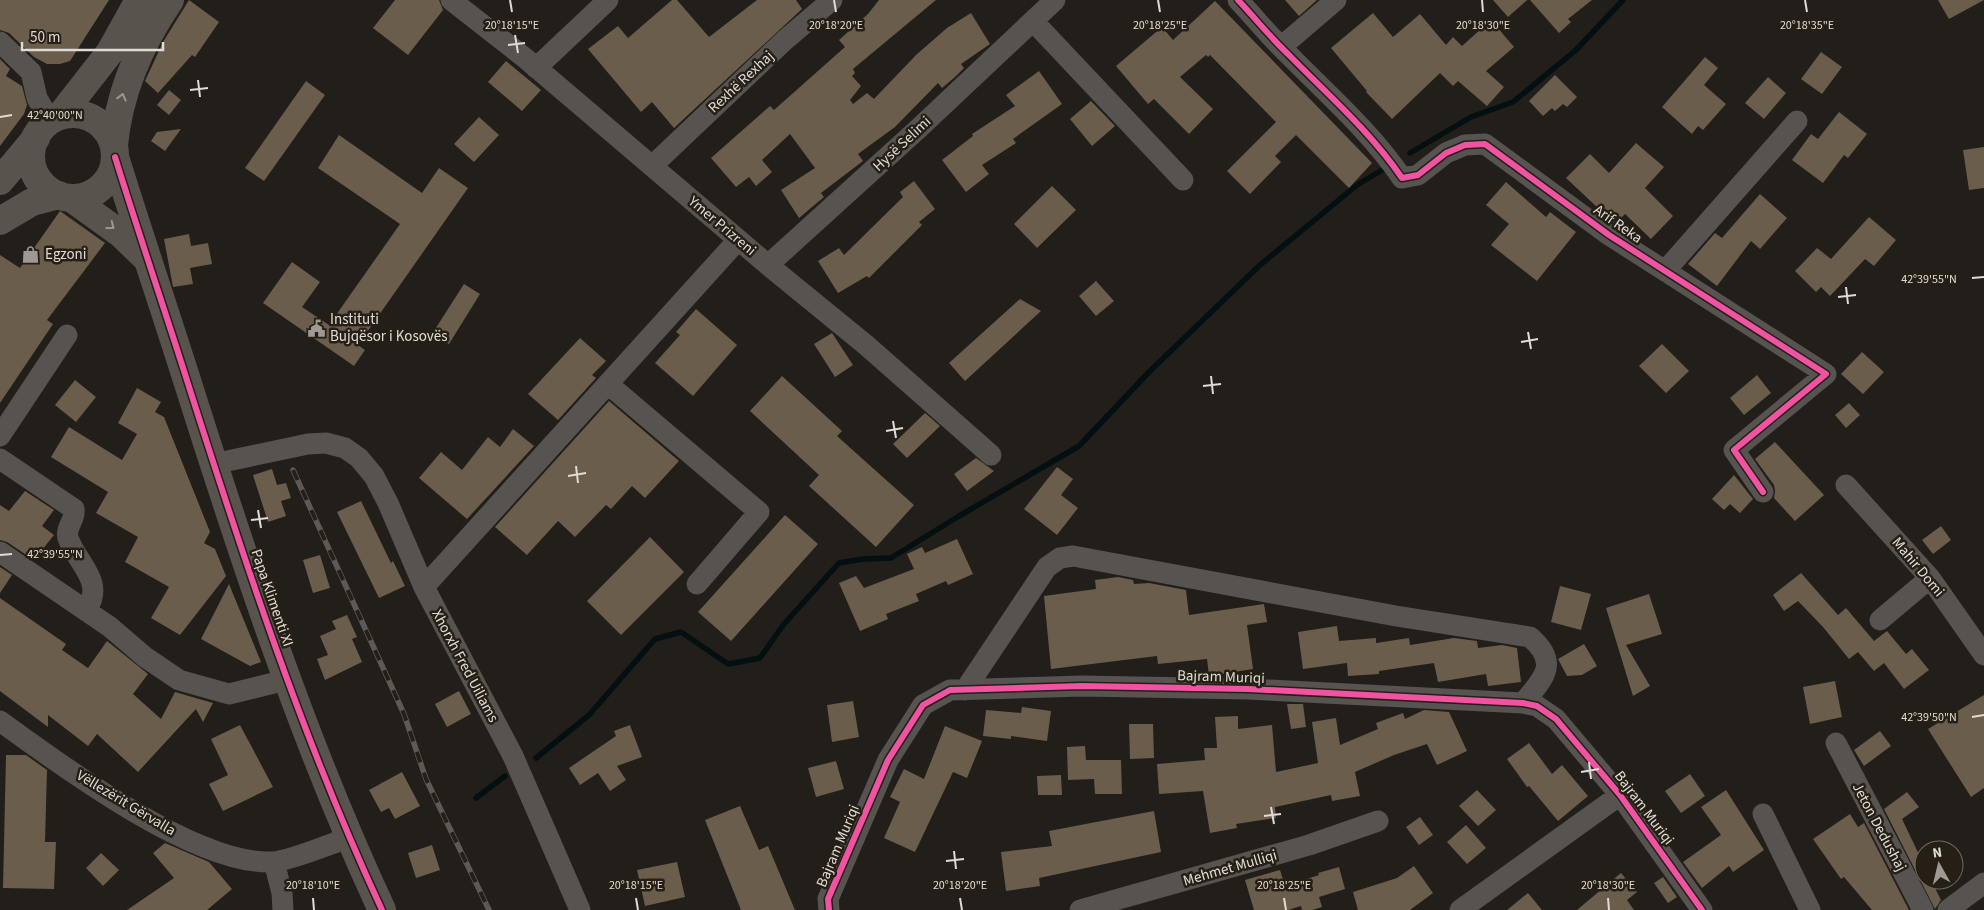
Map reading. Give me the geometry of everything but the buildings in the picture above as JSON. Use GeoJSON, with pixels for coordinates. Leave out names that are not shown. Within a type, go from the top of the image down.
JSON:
{"type":"FeatureCollection","features":[{"type":"Feature","properties":{"kind":"street"},"geometry":{"type":"LineString","coordinates":[[0,181],[110,52],[140,0]]}},
{"type":"Feature","properties":{"kind":"street"},"geometry":{"type":"LineString","coordinates":[[0,221],[32,202],[65,197],[82,197],[102,187],[109,178],[116,126],[127,78],[170,0]]}},
{"type":"Feature","properties":{"kind":"street","name":"Ymer Prizreni"},"geometry":{"type":"LineString","coordinates":[[451,0],[536,68],[738,240],[866,345],[991,455]]}},
{"type":"Feature","properties":{"kind":"street"},"geometry":{"type":"LineString","coordinates":[[536,68],[608,0]]}},
{"type":"Feature","properties":{"kind":"street","name":"Rexhë Rexhaj"},"geometry":{"type":"LineString","coordinates":[[652,166],[785,40],[832,0]]}},
{"type":"Feature","properties":{"kind":"street","name":"Hysë Selimi"},"geometry":{"type":"LineString","coordinates":[[768,265],[918,129],[1055,0]]}},
{"type":"Feature","properties":{"kind":"street"},"geometry":{"type":"LineString","coordinates":[[1238,0],[1281,46],[1336,0]]}},
{"type":"Feature","properties":{"kind":"street"},"geometry":{"type":"LineString","coordinates":[[1033,21],[1183,180]]}},
{"type":"Feature","properties":{"kind":"street"},"geometry":{"type":"LineString","coordinates":[[0,42],[31,72],[37,98],[48,125]]}},
{"type":"Feature","properties":{"kind":"street","name":"Arif Reka"},"geometry":{"type":"LineString","coordinates":[[1281,46],[1362,128],[1386,155],[1402,178],[1418,175],[1446,154],[1464,144],[1485,144],[1609,235],[1826,374],[1734,450],[1763,492]]}},
{"type":"Feature","properties":{"kind":"street"},"geometry":{"type":"LineString","coordinates":[[114,151],[102,126],[93,119],[82,115],[48,125],[32,155],[34,172],[40,182],[121,234],[147,260]]}},
{"type":"Feature","properties":{"kind":"street"},"geometry":{"type":"LineString","coordinates":[[1665,270],[1797,121]]}},
{"type":"Feature","properties":{"kind":"street","name":"Papa Klimenti XI"},"geometry":{"type":"LineString","coordinates":[[114,151],[213,464],[286,680],[348,838],[382,910]]}},
{"type":"Feature","properties":{"kind":"street"},"geometry":{"type":"LineString","coordinates":[[424,587],[738,240]]}},
{"type":"Feature","properties":{"kind":"street"},"geometry":{"type":"LineString","coordinates":[[0,436],[67,335]]}},
{"type":"Feature","properties":{"kind":"street"},"geometry":{"type":"LineString","coordinates":[[608,384],[759,512],[697,584]]}},
{"type":"Feature","properties":{"kind":"street","name":"Xhorxh Fred Uiliams"},"geometry":{"type":"LineString","coordinates":[[213,464],[308,444],[326,443],[345,448],[359,458],[374,476],[388,503],[424,587],[513,756],[580,910]]}},
{"type":"Feature","properties":{"kind":"street"},"geometry":{"type":"LineString","coordinates":[[0,459],[74,509],[76,516],[67,530],[68,537],[85,567],[94,589],[93,602],[86,610]]}},
{"type":"Feature","properties":{"kind":"street","name":"Mahir Domi"},"geometry":{"type":"LineString","coordinates":[[1846,485],[1930,578],[1984,655]]}},
{"type":"Feature","properties":{"kind":"street"},"geometry":{"type":"LineString","coordinates":[[0,552],[110,627],[145,657],[179,680],[229,694],[286,680]]}},
{"type":"Feature","properties":{"kind":"street"},"geometry":{"type":"LineString","coordinates":[[965,690],[1048,567],[1060,558],[1073,556],[1396,616],[1530,637],[1543,649],[1548,666],[1541,681],[1523,702]]}},
{"type":"Feature","properties":{"kind":"street"},"geometry":{"type":"LineString","coordinates":[[1880,620],[1930,578]]}},
{"type":"Feature","properties":{"kind":"street","name":"Bajram Muriqi"},"geometry":{"type":"LineString","coordinates":[[829,910],[828,899],[888,760],[923,705],[950,690],[1082,686],[1228,689],[1523,702],[1537,706],[1556,719],[1620,795],[1702,910]]}},
{"type":"Feature","properties":{"kind":"street","name":"Vëllezërit Gërvalla"},"geometry":{"type":"LineString","coordinates":[[0,720],[105,793],[155,824],[217,852],[245,860],[274,862],[348,838]]}},
{"type":"Feature","properties":{"kind":"street","name":"Jeton Dedushaj"},"geometry":{"type":"LineString","coordinates":[[1836,743],[1923,910]]}},
{"type":"Feature","properties":{"kind":"street","name":"Bajram Muriqi"},"geometry":{"type":"LineString","coordinates":[[1460,910],[1620,795]]}},
{"type":"Feature","properties":{"kind":"street"},"geometry":{"type":"LineString","coordinates":[[1763,814],[1810,910]]}},
{"type":"Feature","properties":{"kind":"street","name":"Mehmet Mulliqi"},"geometry":{"type":"LineString","coordinates":[[1080,910],[1309,845],[1378,821]]}},
{"type":"Feature","properties":{"kind":"street"},"geometry":{"type":"LineString","coordinates":[[274,862],[282,893],[283,910]]}},
{"type":"Feature","properties":{"kind":"street"},"geometry":{"type":"LineString","coordinates":[[1948,910],[1984,883]]}},
{"type":"Feature","properties":{"kind":"waterway"},"geometry":{"type":"LineString","coordinates":[[1410,153],[1471,117],[1513,102],[1576,50],[1623,0]]}},
{"type":"Feature","properties":{"kind":"waterway"},"geometry":{"type":"LineString","coordinates":[[536,758],[589,715],[655,639],[681,632],[728,664],[760,658],[784,624],[839,563],[863,559],[891,558],[1079,446],[1149,372],[1260,265],[1357,185],[1382,170]]}},
{"type":"Feature","properties":{"kind":"waterway"},"geometry":{"type":"LineString","coordinates":[[476,798],[505,776]]}},
{"type":"Feature","properties":{"kind":"railway"},"geometry":{"type":"LineString","coordinates":[[293,470],[404,714],[426,779],[489,910]]}},
{"type":"Feature","properties":{"kind":"cycle path"},"geometry":{"type":"LineString","coordinates":[[1238,0],[1275,41],[1333,98],[1376,144],[1402,178],[1418,175],[1446,153],[1465,145],[1485,144],[1609,235],[1826,374],[1734,450],[1763,492]]}},
{"type":"Feature","properties":{"kind":"cycle path"},"geometry":{"type":"LineString","coordinates":[[115,157],[228,508],[274,644],[325,778],[382,910]]}},
{"type":"Feature","properties":{"kind":"cycle path"},"geometry":{"type":"LineString","coordinates":[[829,910],[828,899],[888,760],[923,705],[950,690],[1082,686],[1248,689],[1523,703],[1537,706],[1556,719],[1620,795],[1702,910]]}},
{"type":"Feature","properties":{"kind":"place","name":"Egzoni"},"geometry":{"type":"Point","coordinates":[31,254]}},
{"type":"Feature","properties":{"kind":"place","name":"Instituti Bujqësor i Kosovës"},"geometry":{"type":"Point","coordinates":[316,328]}}]}
